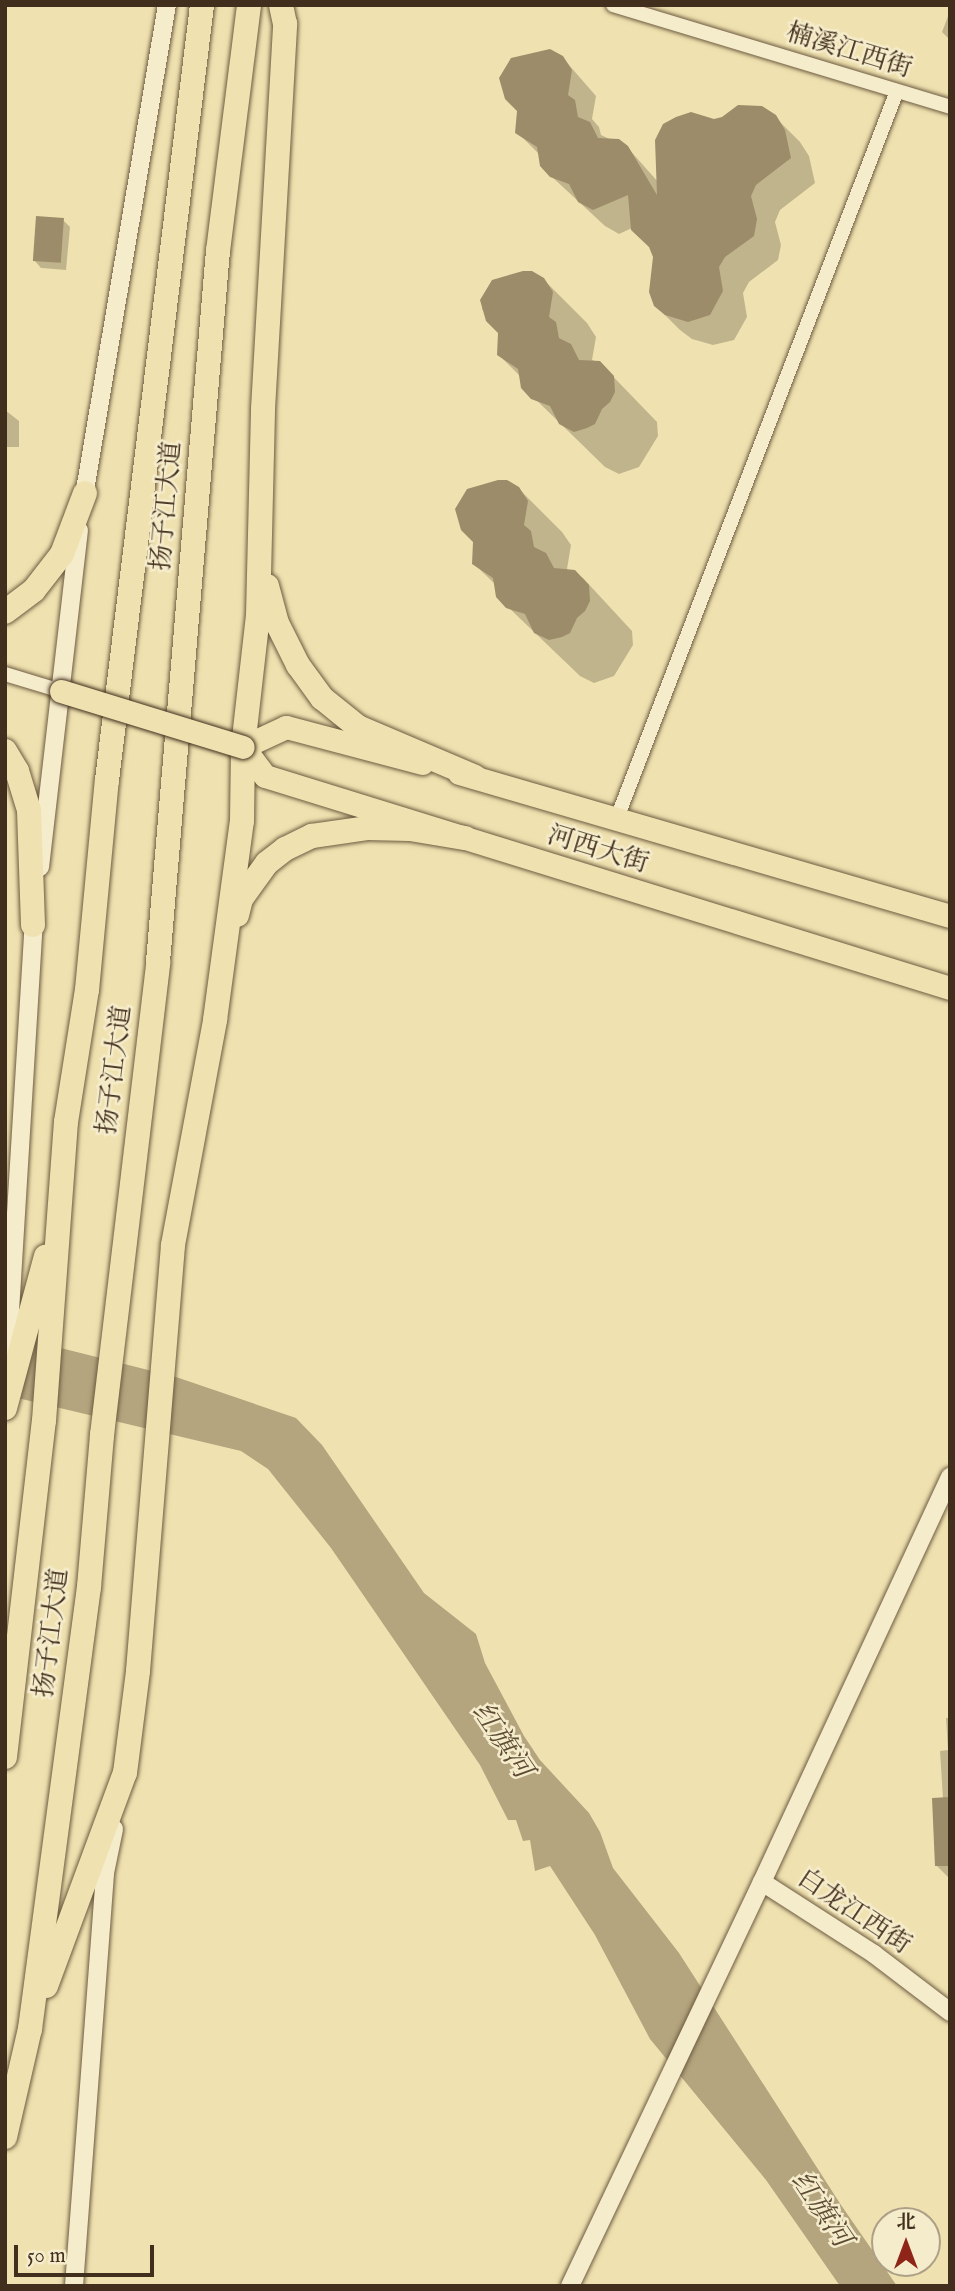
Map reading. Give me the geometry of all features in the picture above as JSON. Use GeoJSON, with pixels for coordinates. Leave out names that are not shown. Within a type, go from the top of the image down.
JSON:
{"type":"FeatureCollection","features":[{"type":"Feature","properties":{"kind":"highway","name":"扬子江大道"},"geometry":{"type":"LineString","coordinates":[[5,1757],[44,1421],[66,1122],[87,989],[107,780],[202,5]]}},
{"type":"Feature","properties":{"kind":"highway","name":"扬子江大道"},"geometry":{"type":"LineString","coordinates":[[5,2137],[30,2029],[89,1587],[102,1435],[158,962],[218,250],[249,5]]}},
{"type":"Feature","properties":{"kind":"highway"},"geometry":{"type":"LineString","coordinates":[[30,2029],[125,1773],[138,1671],[173,1245],[223,962],[242,821],[243,747],[258,616],[263,410],[285,24],[282,5]]}},
{"type":"Feature","properties":{"kind":"highway"},"geometry":{"type":"LineString","coordinates":[[5,612],[34,590],[62,554],[85,494]]}},
{"type":"Feature","properties":{"kind":"highway"},"geometry":{"type":"LineString","coordinates":[[260,543],[277,623],[298,665],[322,698],[358,727],[475,777]]}},
{"type":"Feature","properties":{"kind":"highway"},"geometry":{"type":"LineString","coordinates":[[5,751],[17,771],[29,810],[33,925]]}},
{"type":"Feature","properties":{"kind":"highway"},"geometry":{"type":"LineString","coordinates":[[223,962],[241,899],[267,863],[285,849],[312,836],[368,828],[410,829],[465,838]]}},
{"type":"Feature","properties":{"kind":"highway"},"geometry":{"type":"LineString","coordinates":[[5,1408],[18,1322],[60,1205]]}},
{"type":"Feature","properties":{"kind":"main road"},"geometry":{"type":"LineString","coordinates":[[61,691],[243,747]]}},
{"type":"Feature","properties":{"kind":"main road","name":"河西大街"},"geometry":{"type":"LineString","coordinates":[[950,916],[475,777],[286,727],[243,747],[265,776],[950,988]]}},
{"type":"Feature","properties":{"kind":"street"},"geometry":{"type":"LineString","coordinates":[[5,1385],[18,1322],[33,925],[61,691],[69,594],[167,5]]}},
{"type":"Feature","properties":{"kind":"street","name":"楠溪江西街"},"geometry":{"type":"LineString","coordinates":[[613,5],[950,107]]}},
{"type":"Feature","properties":{"kind":"street"},"geometry":{"type":"LineString","coordinates":[[617,818],[897,91]]}},
{"type":"Feature","properties":{"kind":"street"},"geometry":{"type":"LineString","coordinates":[[5,674],[61,691]]}},
{"type":"Feature","properties":{"kind":"street"},"geometry":{"type":"LineString","coordinates":[[570,2286],[950,1477]]}},
{"type":"Feature","properties":{"kind":"street"},"geometry":{"type":"LineString","coordinates":[[74,2286],[105,1873],[125,1773]]}},
{"type":"Feature","properties":{"kind":"street","name":"白龙江西街"},"geometry":{"type":"LineString","coordinates":[[762,1882],[874,1954],[950,2012]]}},
{"type":"Feature","properties":{"kind":"water","name":"红旗河"},"geometry":{"type":"Polygon","coordinates":[[[5,1334],[176,1377],[296,1418],[322,1445],[424,1593],[476,1634],[485,1663],[524,1736],[540,1760],[589,1813],[600,1832],[613,1868],[679,1953],[871,2248],[871,2277],[891,2277],[897,2286],[840,2286],[766,2180],[650,2039],[595,1935],[550,1866],[535,1871],[530,1840],[523,1841],[516,1820],[508,1820],[480,1765],[331,1548],[268,1469],[241,1451],[5,1395],[5,1334]]]}},
{"type":"Feature","properties":{"kind":"building"},"geometry":{"type":"Polygon","coordinates":[[[550,49],[563,56],[572,70],[568,95],[575,100],[578,117],[590,122],[598,138],[619,139],[628,146],[657,195],[655,140],[663,124],[691,112],[714,119],[722,117],[738,105],[762,106],[776,115],[785,130],[791,158],[756,185],[751,196],[757,219],[754,236],[725,257],[719,267],[723,291],[710,315],[688,322],[665,315],[654,306],[649,292],[653,257],[649,247],[631,230],[628,195],[593,210],[578,202],[569,184],[550,177],[540,166],[537,147],[515,133],[517,111],[505,99],[499,78],[511,58],[550,49]]]}},
{"type":"Feature","properties":{"kind":"building"},"geometry":{"type":"Polygon","coordinates":[[[36,216],[64,218],[61,263],[33,261],[36,216]]]}},
{"type":"Feature","properties":{"kind":"building"},"geometry":{"type":"Polygon","coordinates":[[[532,271],[544,278],[553,292],[549,317],[556,322],[559,338],[571,344],[579,360],[600,361],[614,376],[615,392],[610,402],[602,409],[595,424],[587,428],[574,432],[559,424],[550,406],[531,399],[521,388],[518,369],[497,355],[498,333],[486,321],[480,300],[492,280],[532,271]]]}},
{"type":"Feature","properties":{"kind":"building"},"geometry":{"type":"Polygon","coordinates":[[[507,480],[519,487],[528,501],[524,525],[531,531],[534,547],[546,553],[554,568],[575,570],[589,585],[590,601],[585,611],[577,618],[570,633],[562,637],[549,640],[534,633],[525,614],[506,608],[496,597],[493,578],[472,564],[473,542],[461,530],[455,509],[467,489],[507,480]]]}},
{"type":"Feature","properties":{"kind":"building"},"geometry":{"type":"Polygon","coordinates":[[[950,1797],[950,1866],[935,1866],[932,1798],[950,1797]]]}}]}
